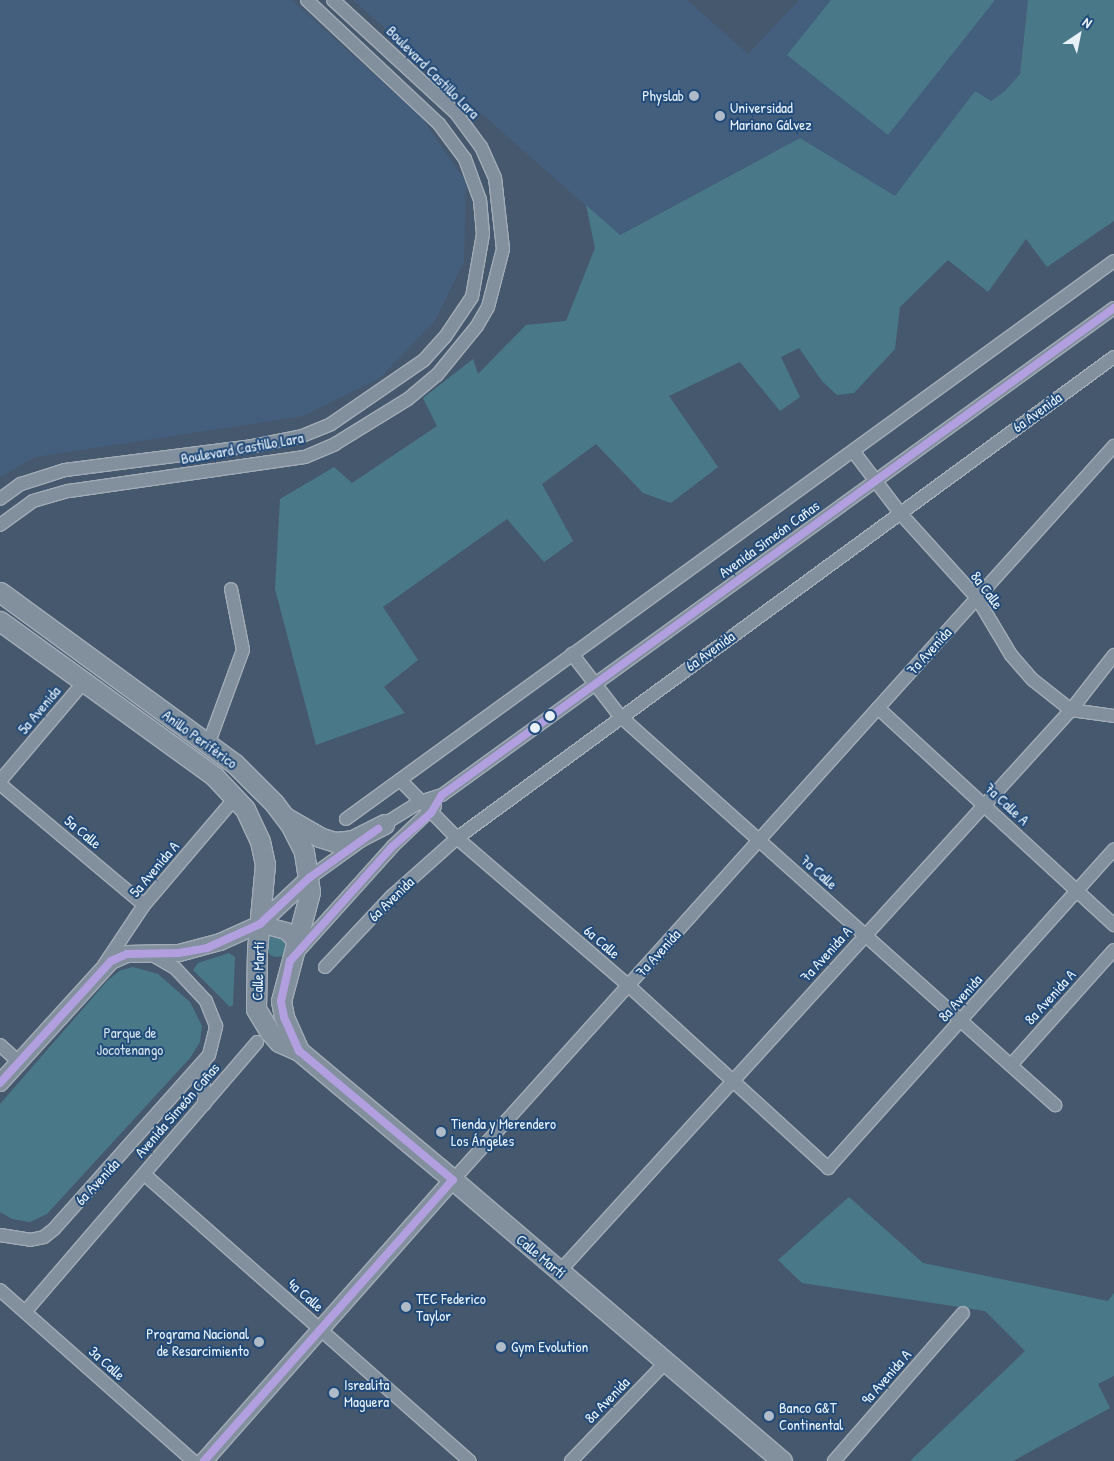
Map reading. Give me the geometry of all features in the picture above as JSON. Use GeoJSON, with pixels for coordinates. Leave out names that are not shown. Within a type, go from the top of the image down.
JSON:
{"type":"FeatureCollection","features":[{"type":"Feature","properties":{"kind":"highway","name":"Anillo Periférico"},"geometry":{"type":"LineString","coordinates":[[0,592],[245,772],[283,816],[304,852],[310,878],[309,907],[297,942]]}},
{"type":"Feature","properties":{"kind":"highway","name":"Anillo Periférico"},"geometry":{"type":"LineString","coordinates":[[0,621],[83,683],[203,768],[236,797],[253,823],[263,852],[266,881],[260,928]]}},
{"type":"Feature","properties":{"kind":"highway"},"geometry":{"type":"LineString","coordinates":[[283,816],[331,841],[348,842],[384,824]]}},
{"type":"Feature","properties":{"kind":"highway","name":"Calle Martí"},"geometry":{"type":"LineString","coordinates":[[260,928],[257,951],[256,1009],[259,1017],[279,1042],[299,1051],[782,1461]]}},
{"type":"Feature","properties":{"kind":"highway","name":"Calle Martí"},"geometry":{"type":"LineString","coordinates":[[297,942],[290,961],[281,1001],[284,1017],[299,1051]]}},
{"type":"Feature","properties":{"kind":"highway"},"geometry":{"type":"LineString","coordinates":[[257,951],[262,962],[272,967],[290,961]]}},
{"type":"Feature","properties":{"kind":"main road"},"geometry":{"type":"LineString","coordinates":[[0,1083],[103,967],[123,955],[207,948],[260,928],[310,878]]}},
{"type":"Feature","properties":{"kind":"main road"},"geometry":{"type":"LineString","coordinates":[[260,928],[286,930],[297,942]]}},
{"type":"Feature","properties":{"kind":"main road","name":"7a Avenida"},"geometry":{"type":"LineString","coordinates":[[204,1461],[453,1180]]}},
{"type":"Feature","properties":{"kind":"street","name":"Boulevard Castillo Lara"},"geometry":{"type":"LineString","coordinates":[[0,499],[21,484],[65,470],[253,446],[302,436],[331,424],[400,379],[424,360],[460,316],[472,297],[483,234],[480,200],[470,170],[450,135],[397,82],[307,0]]}},
{"type":"Feature","properties":{"kind":"street","name":"Boulevard Castillo Lara"},"geometry":{"type":"LineString","coordinates":[[0,525],[33,501],[69,491],[305,456],[363,429],[408,398],[437,375],[477,326],[488,307],[502,256],[501,213],[495,178],[481,147],[465,123],[361,24],[333,0]]}},
{"type":"Feature","properties":{"kind":"street"},"geometry":{"type":"LineString","coordinates":[[350,38],[361,24]]}},
{"type":"Feature","properties":{"kind":"street"},"geometry":{"type":"LineString","coordinates":[[397,82],[408,68]]}},
{"type":"Feature","properties":{"kind":"street"},"geometry":{"type":"LineString","coordinates":[[450,135],[465,123]]}},
{"type":"Feature","properties":{"kind":"street"},"geometry":{"type":"LineString","coordinates":[[365,834],[348,818],[1114,261]]}},
{"type":"Feature","properties":{"kind":"street","name":"Avenida Simeón Cañas"},"geometry":{"type":"LineString","coordinates":[[310,878],[384,824],[420,802],[442,795],[1114,308]]}},
{"type":"Feature","properties":{"kind":"street"},"geometry":{"type":"LineString","coordinates":[[460,316],[477,326]]}},
{"type":"Feature","properties":{"kind":"street","name":"6a Avenida"},"geometry":{"type":"LineString","coordinates":[[325,967],[392,896],[457,838],[620,716],[1114,357]]}},
{"type":"Feature","properties":{"kind":"street"},"geometry":{"type":"LineString","coordinates":[[302,436],[305,456]]}},
{"type":"Feature","properties":{"kind":"street","name":"7a Avenida"},"geometry":{"type":"LineString","coordinates":[[453,1180],[1114,446]]}},
{"type":"Feature","properties":{"kind":"street","name":"8a Calle"},"geometry":{"type":"LineString","coordinates":[[854,451],[900,513],[977,598],[1011,655],[1033,680],[1071,710]]}},
{"type":"Feature","properties":{"kind":"street"},"geometry":{"type":"LineString","coordinates":[[208,745],[243,650],[231,588]]}},
{"type":"Feature","properties":{"kind":"street","name":"7a Calle"},"geometry":{"type":"LineString","coordinates":[[572,654],[620,716],[1055,1105]]}},
{"type":"Feature","properties":{"kind":"street","name":"7a Avenida A"},"geometry":{"type":"LineString","coordinates":[[559,1272],[1071,710],[1114,655]]}},
{"type":"Feature","properties":{"kind":"street","name":"5a Avenida"},"geometry":{"type":"LineString","coordinates":[[0,783],[83,683]]}},
{"type":"Feature","properties":{"kind":"street","name":"7a Calle A"},"geometry":{"type":"LineString","coordinates":[[878,708],[1114,925]]}},
{"type":"Feature","properties":{"kind":"street"},"geometry":{"type":"LineString","coordinates":[[1071,710],[1114,716]]}},
{"type":"Feature","properties":{"kind":"street","name":"6a Calle"},"geometry":{"type":"LineString","coordinates":[[400,780],[457,838],[628,986],[828,1168]]}},
{"type":"Feature","properties":{"kind":"street","name":"5a Calle"},"geometry":{"type":"LineString","coordinates":[[0,783],[144,905]]}},
{"type":"Feature","properties":{"kind":"street","name":"Avenida Simeón Cañas"},"geometry":{"type":"LineString","coordinates":[[290,961],[393,846],[431,813],[442,795]]}},
{"type":"Feature","properties":{"kind":"street","name":"5a Avenida A"},"geometry":{"type":"LineString","coordinates":[[103,967],[144,905],[236,797]]}},
{"type":"Feature","properties":{"kind":"street","name":"8a Avenida"},"geometry":{"type":"LineString","coordinates":[[828,1168],[1114,849]]}},
{"type":"Feature","properties":{"kind":"street","name":"8a Avenida A"},"geometry":{"type":"LineString","coordinates":[[1011,1066],[1114,950]]}},
{"type":"Feature","properties":{"kind":"street","name":"6a Avenida"},"geometry":{"type":"LineString","coordinates":[[2,1238],[38,1239],[54,1229],[203,1066],[216,1034],[211,1011],[190,981],[151,954]]}},
{"type":"Feature","properties":{"kind":"street","name":"Avenida Simeón Cañas"},"geometry":{"type":"LineString","coordinates":[[25,1312],[257,1042]]}},
{"type":"Feature","properties":{"kind":"street"},"geometry":{"type":"LineString","coordinates":[[0,1045],[19,1062]]}},
{"type":"Feature","properties":{"kind":"street"},"geometry":{"type":"LineString","coordinates":[[203,1066],[204,1104]]}},
{"type":"Feature","properties":{"kind":"street","name":"4a Calle"},"geometry":{"type":"LineString","coordinates":[[144,1174],[469,1461]]}},
{"type":"Feature","properties":{"kind":"street","name":"3a Calle"},"geometry":{"type":"LineString","coordinates":[[0,1290],[193,1461]]}},
{"type":"Feature","properties":{"kind":"street","name":"9a Avenida A"},"geometry":{"type":"LineString","coordinates":[[834,1461],[963,1313]]}},
{"type":"Feature","properties":{"kind":"street","name":"8a Avenida"},"geometry":{"type":"LineString","coordinates":[[580,1458],[666,1362]]}},
{"type":"Feature","properties":{"kind":"shaded area"},"geometry":{"type":"Polygon","coordinates":[[[0,0],[292,0],[422,118],[466,182],[464,262],[435,321],[380,378],[303,416],[35,457],[0,477],[0,0]]]}},
{"type":"Feature","properties":{"kind":"shaded area","name":"Universidad Mariano Gálvez"},"geometry":{"type":"Polygon","coordinates":[[[353,0],[687,0],[748,54],[799,0],[1028,0],[1020,74],[1004,92],[991,102],[975,91],[895,197],[800,138],[619,235],[353,0]]]}},
{"type":"Feature","properties":{"kind":"green space"},"geometry":{"type":"Polygon","coordinates":[[[831,0],[995,0],[888,135],[787,55],[831,0]]]}},
{"type":"Feature","properties":{"kind":"green space"},"geometry":{"type":"Polygon","coordinates":[[[1028,0],[1114,0],[1114,221],[1047,267],[1026,239],[988,292],[948,260],[900,307],[895,349],[854,393],[837,395],[822,381],[799,348],[781,357],[800,397],[780,411],[740,362],[669,396],[718,467],[671,503],[643,493],[596,444],[542,484],[573,541],[544,562],[507,519],[383,607],[418,660],[384,687],[405,713],[316,745],[275,589],[280,499],[334,467],[352,483],[437,426],[423,398],[473,359],[478,374],[526,325],[566,321],[595,248],[586,205],[620,235],[800,138],[895,196],[975,91],[991,101],[1004,92],[1020,74],[1028,0]]]}},
{"type":"Feature","properties":{"kind":"green space"},"geometry":{"type":"Polygon","coordinates":[[[277,935],[285,938],[288,946],[285,954],[277,957],[269,954],[266,946],[269,938],[277,935]]]}},
{"type":"Feature","properties":{"kind":"green space"},"geometry":{"type":"Polygon","coordinates":[[[229,953],[235,957],[233,1005],[230,1007],[193,970],[198,963],[229,953]]]}},
{"type":"Feature","properties":{"kind":"green space","name":"Parque de Jocotenango"},"geometry":{"type":"Polygon","coordinates":[[[133,967],[158,974],[190,1002],[202,1026],[200,1042],[190,1058],[47,1214],[30,1222],[12,1219],[0,1212],[0,1104],[108,980],[121,970],[133,967]]]}},
{"type":"Feature","properties":{"kind":"green space"},"geometry":{"type":"Polygon","coordinates":[[[849,1197],[923,1263],[1108,1301],[1114,1293],[1114,1376],[1098,1384],[1110,1408],[1013,1461],[910,1461],[1025,1351],[985,1311],[802,1283],[778,1260],[849,1197]]]}},
{"type":"Feature","properties":{"kind":"transit line"},"geometry":{"type":"LineString","coordinates":[[204,1461],[453,1180],[299,1051],[284,1017],[281,1001],[290,961],[393,846],[431,813],[442,795],[1114,308]]}},
{"type":"Feature","properties":{"kind":"transit line"},"geometry":{"type":"LineString","coordinates":[[0,1083],[111,961],[127,954],[179,953],[207,948],[260,924],[309,878],[378,829]]}},
{"type":"Feature","properties":{"kind":"place","name":"Physlab"},"geometry":{"type":"Point","coordinates":[694,96]}},
{"type":"Feature","properties":{"kind":"place","name":"Universidad Mariano Gálvez"},"geometry":{"type":"Point","coordinates":[720,116]}},
{"type":"Feature","properties":{"kind":"place","name":"Tienda y Merendero Los Ángeles"},"geometry":{"type":"Point","coordinates":[441,1132]}},
{"type":"Feature","properties":{"kind":"place","name":"TEC Federico Taylor"},"geometry":{"type":"Point","coordinates":[406,1307]}},
{"type":"Feature","properties":{"kind":"place","name":"Programa Nacional de Resarcimiento"},"geometry":{"type":"Point","coordinates":[259,1342]}},
{"type":"Feature","properties":{"kind":"place","name":"Gym Evolution"},"geometry":{"type":"Point","coordinates":[501,1347]}},
{"type":"Feature","properties":{"kind":"place","name":"Isrealita Maguera"},"geometry":{"type":"Point","coordinates":[334,1393]}},
{"type":"Feature","properties":{"kind":"place","name":"Banco G&T Continental"},"geometry":{"type":"Point","coordinates":[769,1416]}}]}
